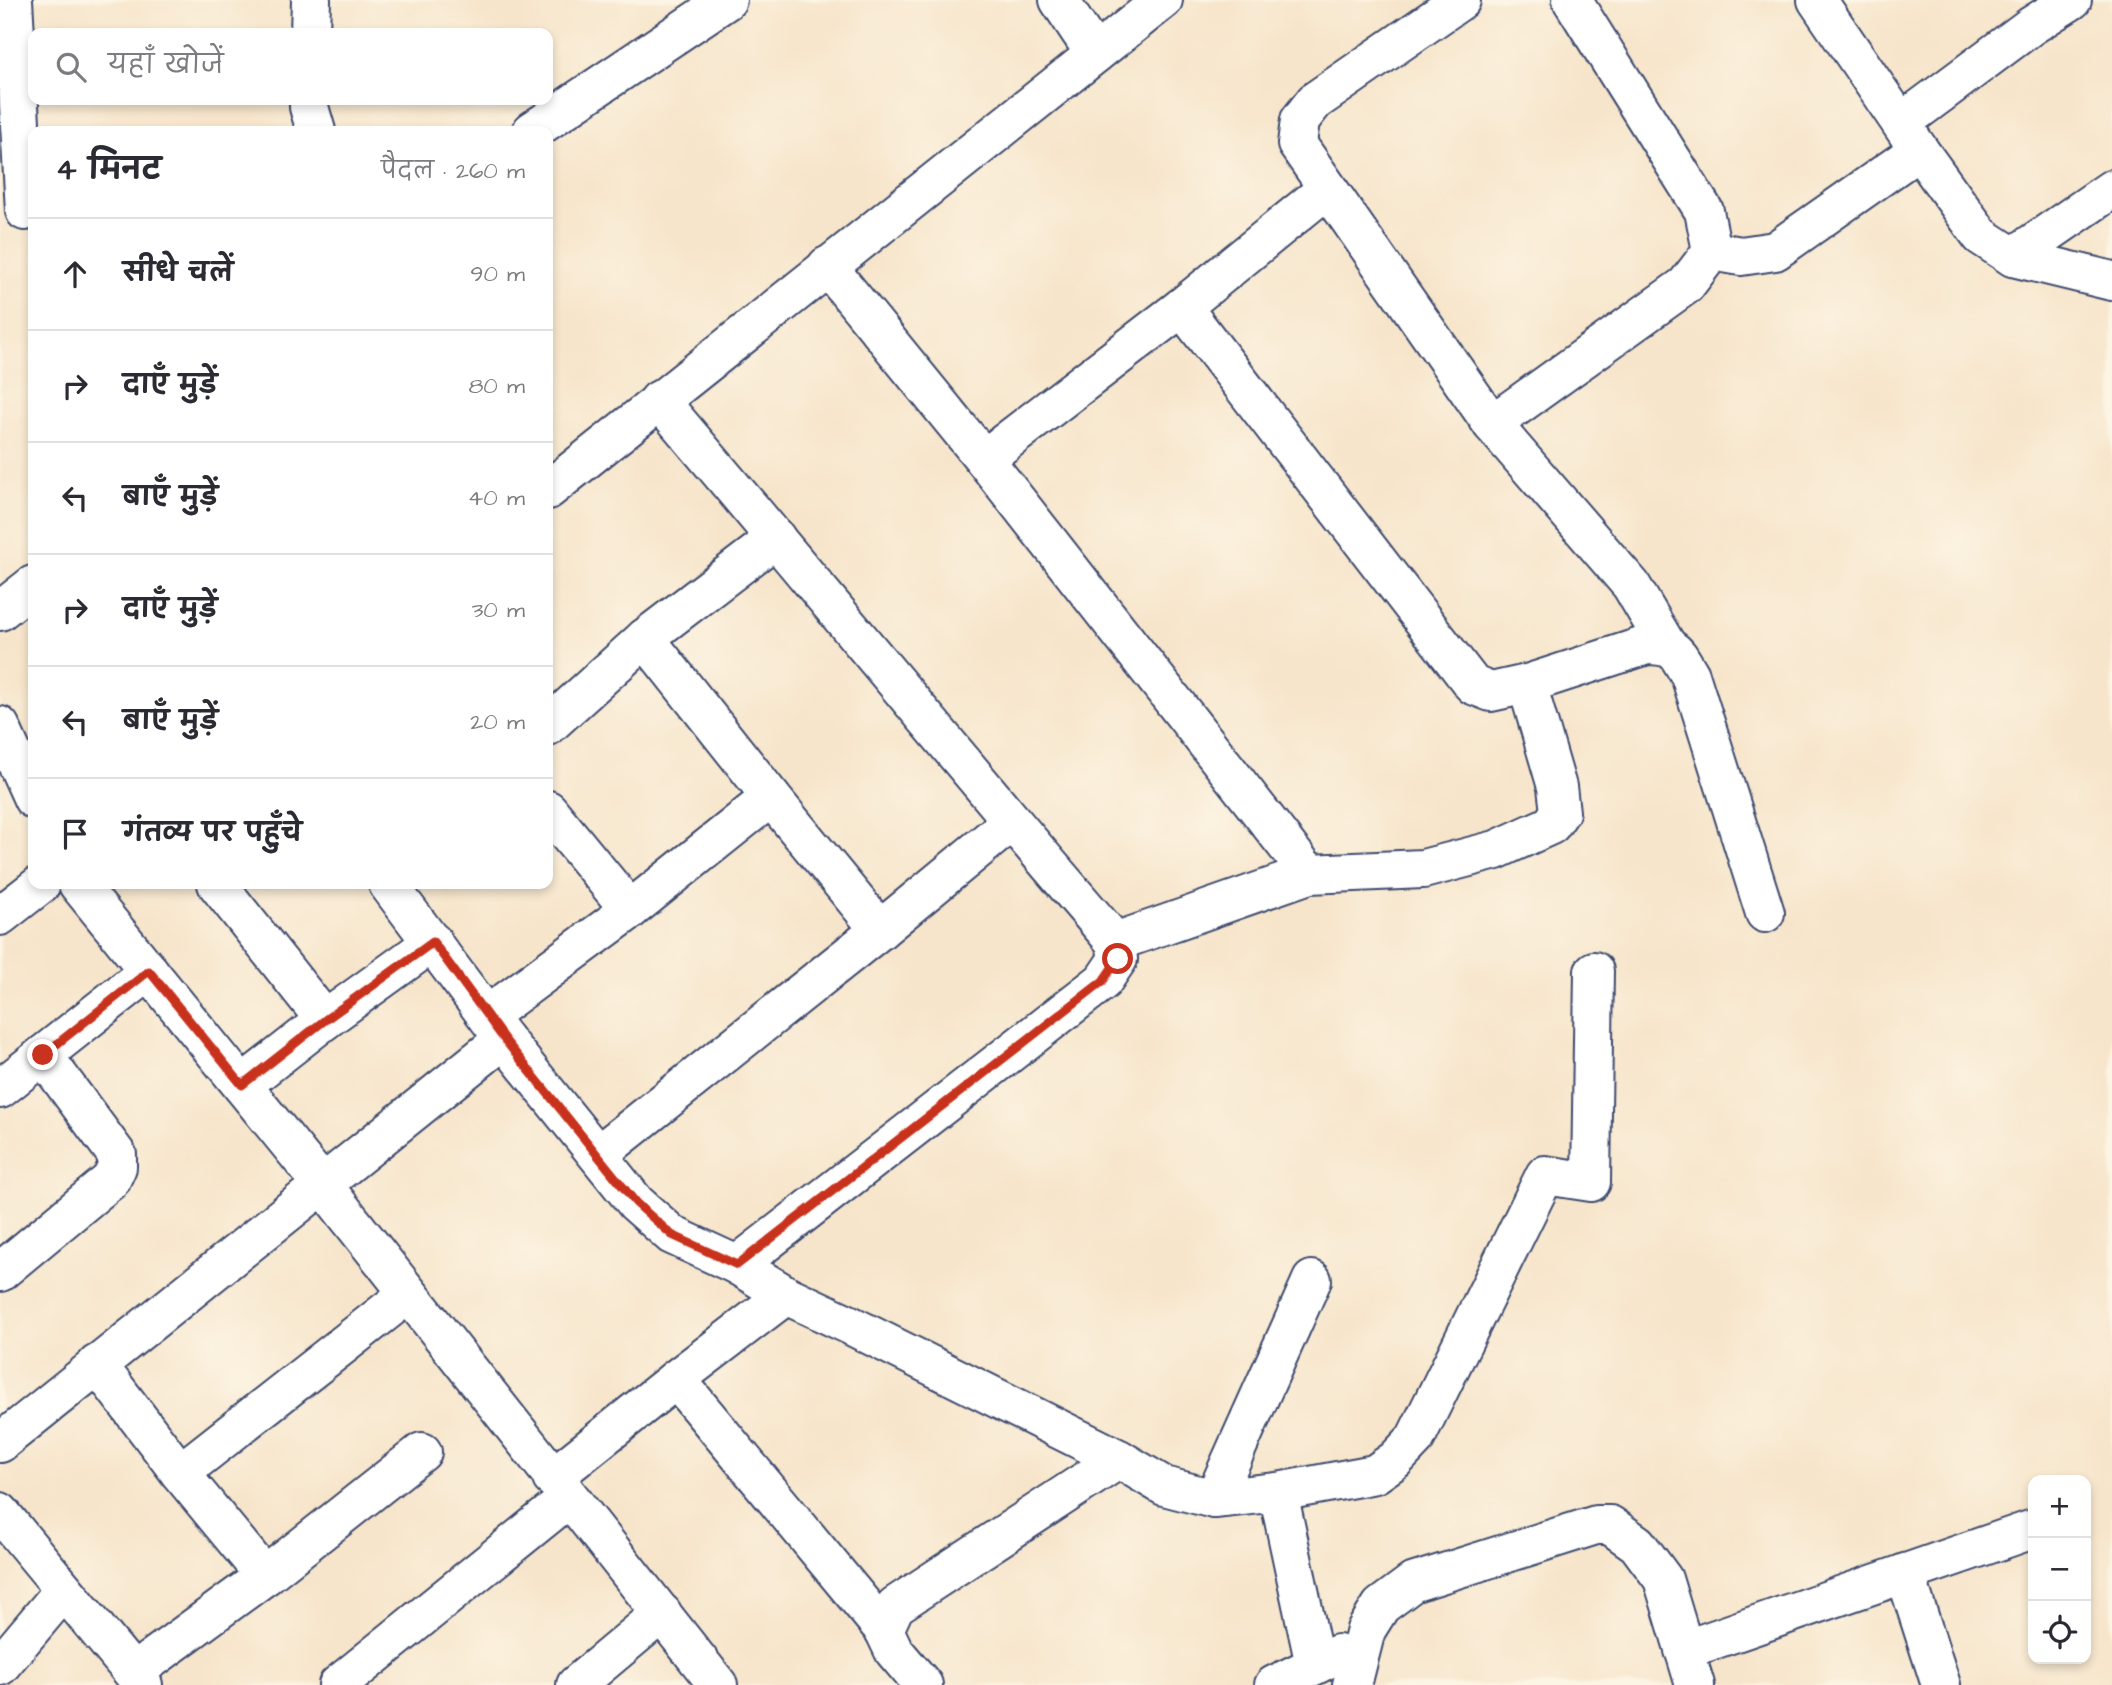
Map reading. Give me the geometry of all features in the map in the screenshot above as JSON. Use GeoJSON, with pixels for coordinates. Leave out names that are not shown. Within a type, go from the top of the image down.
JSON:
{"type":"FeatureCollection","features":[{"type":"Feature","properties":{"kind":"street"},"geometry":{"type":"LineString","coordinates":[[13,0],[25,211]]}},
{"type":"Feature","properties":{"kind":"street"},"geometry":{"type":"LineString","coordinates":[[310,28],[311,0]]}},
{"type":"Feature","properties":{"kind":"street"},"geometry":{"type":"LineString","coordinates":[[539,126],[727,0]]}},
{"type":"Feature","properties":{"kind":"street"},"geometry":{"type":"LineString","coordinates":[[1059,0],[1095,54]]}},
{"type":"Feature","properties":{"kind":"street"},"geometry":{"type":"LineString","coordinates":[[553,486],[1163,0]]}},
{"type":"Feature","properties":{"kind":"street"},"geometry":{"type":"LineString","coordinates":[[1461,0],[1315,101],[1300,120],[1297,144],[1492,424],[1631,585],[1667,646],[1676,653],[1690,675],[1765,913]]}},
{"type":"Feature","properties":{"kind":"street"},"geometry":{"type":"LineString","coordinates":[[1492,424],[1686,285],[1712,251],[1704,211],[1572,0]]}},
{"type":"Feature","properties":{"kind":"street"},"geometry":{"type":"LineString","coordinates":[[1817,0],[1981,236],[2013,257],[2112,281]]}},
{"type":"Feature","properties":{"kind":"street"},"geometry":{"type":"LineString","coordinates":[[1712,251],[1741,256],[1775,251],[1910,136],[2023,13],[2071,0]]}},
{"type":"Feature","properties":{"kind":"street"},"geometry":{"type":"LineString","coordinates":[[309,105],[315,126]]}},
{"type":"Feature","properties":{"kind":"street"},"geometry":{"type":"LineString","coordinates":[[984,458],[1182,307],[1327,189]]}},
{"type":"Feature","properties":{"kind":"street"},"geometry":{"type":"LineString","coordinates":[[2013,257],[2112,189]]}},
{"type":"Feature","properties":{"kind":"street"},"geometry":{"type":"LineString","coordinates":[[827,266],[984,458],[1309,874]]}},
{"type":"Feature","properties":{"kind":"street"},"geometry":{"type":"LineString","coordinates":[[1182,307],[1473,685],[1491,692],[1527,684],[1647,645],[1667,646]]}},
{"type":"Feature","properties":{"kind":"street"},"geometry":{"type":"LineString","coordinates":[[659,400],[1115,942],[1118,959],[1103,981],[737,1265]]}},
{"type":"Feature","properties":{"kind":"street"},"geometry":{"type":"LineString","coordinates":[[553,721],[645,638],[776,538]]}},
{"type":"Feature","properties":{"kind":"street"},"geometry":{"type":"LineString","coordinates":[[0,611],[28,588]]}},
{"type":"Feature","properties":{"kind":"street"},"geometry":{"type":"LineString","coordinates":[[645,638],[880,930]]}},
{"type":"Feature","properties":{"kind":"street"},"geometry":{"type":"LineString","coordinates":[[1115,942],[1309,874],[1423,869],[1496,850],[1551,825],[1560,812],[1557,787],[1527,684]]}},
{"type":"Feature","properties":{"kind":"street"},"geometry":{"type":"LineString","coordinates":[[0,726],[28,788]]}},
{"type":"Feature","properties":{"kind":"street"},"geometry":{"type":"LineString","coordinates":[[0,1443],[322,1184],[630,910],[771,797]]}},
{"type":"Feature","properties":{"kind":"street"},"geometry":{"type":"LineString","coordinates":[[553,816],[630,910]]}},
{"type":"Feature","properties":{"kind":"street"},"geometry":{"type":"LineString","coordinates":[[599,1154],[1012,822]]}},
{"type":"Feature","properties":{"kind":"street"},"geometry":{"type":"LineString","coordinates":[[0,916],[35,889]]}},
{"type":"Feature","properties":{"kind":"street"},"geometry":{"type":"LineString","coordinates":[[82,889],[322,1184],[718,1685]]}},
{"type":"Feature","properties":{"kind":"street"},"geometry":{"type":"LineString","coordinates":[[221,889],[325,1020]]}},
{"type":"Feature","properties":{"kind":"street"},"geometry":{"type":"LineString","coordinates":[[392,889],[496,1027],[636,1203],[672,1235],[737,1265],[786,1295],[1119,1460],[1164,1486],[1214,1499],[1278,1492],[1376,1474],[1395,1460],[1415,1439],[1545,1175],[1591,1182],[1594,971]]}},
{"type":"Feature","properties":{"kind":"street"},"geometry":{"type":"LineString","coordinates":[[242,1085],[325,1020],[433,942]]}},
{"type":"Feature","properties":{"kind":"street"},"geometry":{"type":"LineString","coordinates":[[0,1089],[149,971]]}},
{"type":"Feature","properties":{"kind":"street"},"geometry":{"type":"LineString","coordinates":[[4,1262],[111,1180],[117,1167],[117,1155],[43,1055]]}},
{"type":"Feature","properties":{"kind":"street"},"geometry":{"type":"LineString","coordinates":[[1214,1499],[1312,1280]]}},
{"type":"Feature","properties":{"kind":"street"},"geometry":{"type":"LineString","coordinates":[[180,1473],[408,1294]]}},
{"type":"Feature","properties":{"kind":"street"},"geometry":{"type":"LineString","coordinates":[[338,1685],[561,1488],[676,1379],[786,1295]]}},
{"type":"Feature","properties":{"kind":"street"},"geometry":{"type":"LineString","coordinates":[[97,1364],[180,1473],[265,1576]]}},
{"type":"Feature","properties":{"kind":"street"},"geometry":{"type":"LineString","coordinates":[[676,1379],[884,1630],[894,1651],[923,1685]]}},
{"type":"Feature","properties":{"kind":"street"},"geometry":{"type":"LineString","coordinates":[[0,1512],[139,1679],[422,1452]]}},
{"type":"Feature","properties":{"kind":"street"},"geometry":{"type":"LineString","coordinates":[[884,1630],[895,1606],[1119,1460]]}},
{"type":"Feature","properties":{"kind":"street"},"geometry":{"type":"LineString","coordinates":[[1278,1492],[1315,1665]]}},
{"type":"Feature","properties":{"kind":"street"},"geometry":{"type":"LineString","coordinates":[[1352,1685],[1366,1630],[1381,1606],[1412,1583],[1596,1525],[1610,1525],[1637,1544],[1663,1578],[1689,1667],[1905,1573],[2028,1531]]}},
{"type":"Feature","properties":{"kind":"street"},"geometry":{"type":"LineString","coordinates":[[1905,1573],[1941,1685]]}},
{"type":"Feature","properties":{"kind":"street"},"geometry":{"type":"LineString","coordinates":[[0,1666],[64,1590]]}},
{"type":"Feature","properties":{"kind":"street"},"geometry":{"type":"LineString","coordinates":[[576,1685],[662,1613]]}},
{"type":"Feature","properties":{"kind":"street"},"geometry":{"type":"LineString","coordinates":[[1275,1685],[1362,1643]]}},
{"type":"Feature","properties":{"kind":"route"},"geometry":{"type":"LineString","coordinates":[[43,1055],[149,971],[242,1085],[325,1020],[433,942],[504,1039],[636,1203],[672,1235],[737,1265],[1103,981],[1118,959]]}}]}
